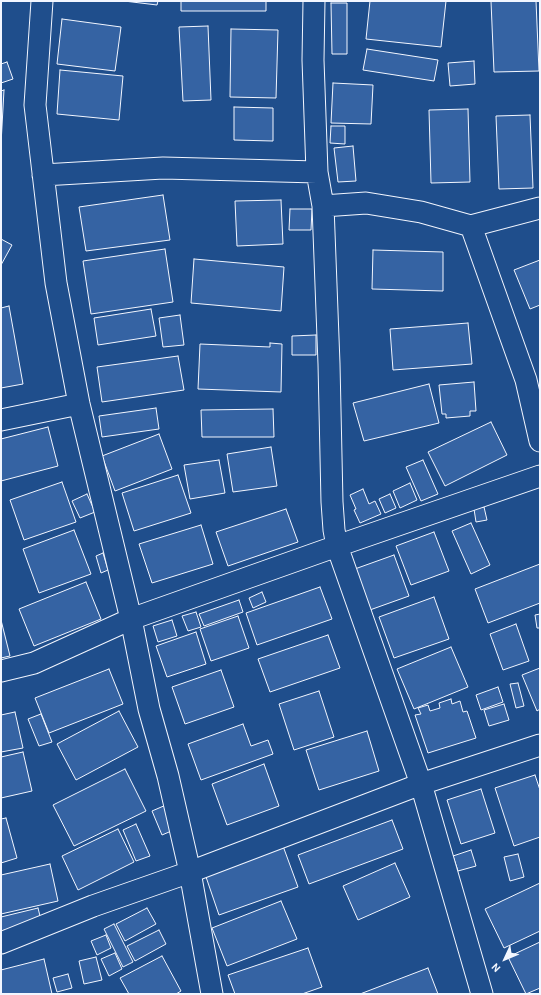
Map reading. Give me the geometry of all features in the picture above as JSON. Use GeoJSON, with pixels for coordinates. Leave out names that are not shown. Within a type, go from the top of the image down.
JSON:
{"type":"FeatureCollection","features":[{"type":"Feature","properties":{"kind":"street"},"geometry":{"type":"LineString","coordinates":[[42,1],[36,105],[56,283],[79,404],[131,619],[149,709],[168,776],[190,872],[212,994]]}},
{"type":"Feature","properties":{"kind":"street"},"geometry":{"type":"LineString","coordinates":[[314,1],[313,60],[317,172],[323,206],[332,502],[337,546],[421,784],[482,994]]}},
{"type":"Feature","properties":{"kind":"street"},"geometry":{"type":"LineString","coordinates":[[43,175],[163,168],[317,172]]}},
{"type":"Feature","properties":{"kind":"street"},"geometry":{"type":"LineString","coordinates":[[323,206],[366,204],[421,212],[471,226],[540,208]]}},
{"type":"Feature","properties":{"kind":"street"},"geometry":{"type":"LineString","coordinates":[[471,226],[526,380],[540,441]]}},
{"type":"Feature","properties":{"kind":"street"},"geometry":{"type":"LineString","coordinates":[[1,420],[79,404]]}},
{"type":"Feature","properties":{"kind":"street"},"geometry":{"type":"LineString","coordinates":[[1,671],[34,663],[131,619],[540,476]]}},
{"type":"Feature","properties":{"kind":"street"},"geometry":{"type":"LineString","coordinates":[[1,942],[93,906],[190,872],[421,784],[540,745]]}},
{"type":"Feature","properties":{"kind":"building"},"geometry":{"type":"Polygon","coordinates":[[[124,1],[158,1],[157,5],[124,1]]]}},
{"type":"Feature","properties":{"kind":"building"},"geometry":{"type":"Polygon","coordinates":[[[181,1],[266,1],[266,11],[181,11],[181,1]]]}},
{"type":"Feature","properties":{"kind":"building"},"geometry":{"type":"Polygon","coordinates":[[[370,1],[446,1],[441,47],[366,39],[370,1]]]}},
{"type":"Feature","properties":{"kind":"building"},"geometry":{"type":"Polygon","coordinates":[[[491,1],[536,1],[539,71],[494,72],[491,1]]]}},
{"type":"Feature","properties":{"kind":"building"},"geometry":{"type":"Polygon","coordinates":[[[331,3],[347,3],[347,54],[332,54],[331,3]]]}},
{"type":"Feature","properties":{"kind":"building"},"geometry":{"type":"Polygon","coordinates":[[[62,19],[121,27],[115,71],[57,64],[62,19]]]}},
{"type":"Feature","properties":{"kind":"building"},"geometry":{"type":"Polygon","coordinates":[[[208,26],[211,100],[183,101],[179,27],[208,26]]]}},
{"type":"Feature","properties":{"kind":"building"},"geometry":{"type":"Polygon","coordinates":[[[231,29],[278,30],[276,98],[230,97],[231,29]]]}},
{"type":"Feature","properties":{"kind":"building"},"geometry":{"type":"Polygon","coordinates":[[[367,49],[438,60],[434,81],[363,70],[367,49]]]}},
{"type":"Feature","properties":{"kind":"building"},"geometry":{"type":"Polygon","coordinates":[[[474,61],[475,84],[450,86],[448,63],[474,61]]]}},
{"type":"Feature","properties":{"kind":"building"},"geometry":{"type":"Polygon","coordinates":[[[7,62],[13,79],[1,83],[1,64],[7,62]]]}},
{"type":"Feature","properties":{"kind":"building"},"geometry":{"type":"Polygon","coordinates":[[[60,70],[123,76],[119,120],[57,114],[60,70]]]}},
{"type":"Feature","properties":{"kind":"building"},"geometry":{"type":"Polygon","coordinates":[[[333,83],[373,85],[371,124],[331,123],[333,83]]]}},
{"type":"Feature","properties":{"kind":"building"},"geometry":{"type":"Polygon","coordinates":[[[4,90],[1,144],[1,91],[4,90]]]}},
{"type":"Feature","properties":{"kind":"building"},"geometry":{"type":"Polygon","coordinates":[[[234,107],[273,108],[273,141],[234,140],[234,107]]]}},
{"type":"Feature","properties":{"kind":"building"},"geometry":{"type":"Polygon","coordinates":[[[468,109],[470,182],[431,183],[429,110],[468,109]]]}},
{"type":"Feature","properties":{"kind":"building"},"geometry":{"type":"Polygon","coordinates":[[[530,115],[533,188],[499,189],[496,116],[530,115]]]}},
{"type":"Feature","properties":{"kind":"building"},"geometry":{"type":"Polygon","coordinates":[[[331,126],[345,126],[345,144],[330,143],[331,126]]]}},
{"type":"Feature","properties":{"kind":"building"},"geometry":{"type":"Polygon","coordinates":[[[353,146],[356,181],[338,182],[334,148],[353,146]]]}},
{"type":"Feature","properties":{"kind":"building"},"geometry":{"type":"Polygon","coordinates":[[[163,195],[170,240],[86,251],[79,207],[163,195]]]}},
{"type":"Feature","properties":{"kind":"building"},"geometry":{"type":"Polygon","coordinates":[[[281,200],[283,244],[237,246],[235,201],[281,200]]]}},
{"type":"Feature","properties":{"kind":"building"},"geometry":{"type":"Polygon","coordinates":[[[290,209],[312,209],[311,230],[289,230],[290,209]]]}},
{"type":"Feature","properties":{"kind":"building"},"geometry":{"type":"Polygon","coordinates":[[[1,239],[12,245],[1,265],[1,239]]]}},
{"type":"Feature","properties":{"kind":"building"},"geometry":{"type":"Polygon","coordinates":[[[165,249],[173,302],[91,314],[83,261],[165,249]]]}},
{"type":"Feature","properties":{"kind":"building"},"geometry":{"type":"Polygon","coordinates":[[[373,250],[443,252],[443,291],[372,289],[373,250]]]}},
{"type":"Feature","properties":{"kind":"building"},"geometry":{"type":"Polygon","coordinates":[[[194,259],[284,267],[281,311],[191,303],[194,259]]]}},
{"type":"Feature","properties":{"kind":"building"},"geometry":{"type":"Polygon","coordinates":[[[540,260],[540,305],[530,309],[514,270],[540,260]]]}},
{"type":"Feature","properties":{"kind":"building"},"geometry":{"type":"Polygon","coordinates":[[[9,306],[23,384],[1,388],[1,308],[9,306]]]}},
{"type":"Feature","properties":{"kind":"building"},"geometry":{"type":"Polygon","coordinates":[[[151,309],[156,336],[98,345],[94,318],[151,309]]]}},
{"type":"Feature","properties":{"kind":"building"},"geometry":{"type":"Polygon","coordinates":[[[180,315],[184,345],[163,347],[159,318],[180,315]]]}},
{"type":"Feature","properties":{"kind":"building"},"geometry":{"type":"Polygon","coordinates":[[[468,323],[472,364],[393,370],[390,329],[468,323]]]}},
{"type":"Feature","properties":{"kind":"building"},"geometry":{"type":"Polygon","coordinates":[[[316,335],[316,355],[292,355],[292,336],[316,335]]]}},
{"type":"Feature","properties":{"kind":"building"},"geometry":{"type":"Polygon","coordinates":[[[270,343],[282,344],[281,392],[198,389],[200,344],[270,347],[270,343]]]}},
{"type":"Feature","properties":{"kind":"building"},"geometry":{"type":"Polygon","coordinates":[[[178,356],[184,390],[102,402],[97,367],[178,356]]]}},
{"type":"Feature","properties":{"kind":"building"},"geometry":{"type":"Polygon","coordinates":[[[474,382],[476,411],[470,411],[470,416],[446,418],[446,414],[442,414],[439,385],[474,382]]]}},
{"type":"Feature","properties":{"kind":"building"},"geometry":{"type":"Polygon","coordinates":[[[429,384],[439,423],[364,441],[353,403],[429,384]]]}},
{"type":"Feature","properties":{"kind":"building"},"geometry":{"type":"Polygon","coordinates":[[[156,408],[159,429],[102,437],[99,416],[156,408]]]}},
{"type":"Feature","properties":{"kind":"building"},"geometry":{"type":"Polygon","coordinates":[[[273,409],[274,437],[202,437],[201,410],[273,409]]]}},
{"type":"Feature","properties":{"kind":"building"},"geometry":{"type":"Polygon","coordinates":[[[491,422],[507,455],[445,486],[428,452],[491,422]]]}},
{"type":"Feature","properties":{"kind":"building"},"geometry":{"type":"Polygon","coordinates":[[[48,427],[58,466],[1,481],[1,439],[48,427]]]}},
{"type":"Feature","properties":{"kind":"building"},"geometry":{"type":"Polygon","coordinates":[[[159,434],[172,469],[115,491],[102,456],[159,434]]]}},
{"type":"Feature","properties":{"kind":"building"},"geometry":{"type":"Polygon","coordinates":[[[271,447],[277,486],[233,492],[227,454],[271,447]]]}},
{"type":"Feature","properties":{"kind":"building"},"geometry":{"type":"Polygon","coordinates":[[[219,460],[225,493],[190,499],[184,465],[219,460]]]}},
{"type":"Feature","properties":{"kind":"building"},"geometry":{"type":"Polygon","coordinates":[[[423,460],[438,494],[421,501],[406,467],[423,460]]]}},
{"type":"Feature","properties":{"kind":"building"},"geometry":{"type":"Polygon","coordinates":[[[178,475],[191,513],[134,531],[122,493],[178,475]]]}},
{"type":"Feature","properties":{"kind":"building"},"geometry":{"type":"Polygon","coordinates":[[[62,482],[76,522],[24,540],[10,500],[62,482]]]}},
{"type":"Feature","properties":{"kind":"building"},"geometry":{"type":"Polygon","coordinates":[[[410,483],[417,500],[400,508],[393,491],[410,483]]]}},
{"type":"Feature","properties":{"kind":"building"},"geometry":{"type":"Polygon","coordinates":[[[363,489],[369,504],[375,501],[381,514],[360,523],[354,510],[356,509],[350,495],[363,489]]]}},
{"type":"Feature","properties":{"kind":"building"},"geometry":{"type":"Polygon","coordinates":[[[87,494],[95,512],[80,518],[72,501],[87,494]]]}},
{"type":"Feature","properties":{"kind":"building"},"geometry":{"type":"Polygon","coordinates":[[[390,494],[396,508],[385,513],[379,499],[390,494]]]}},
{"type":"Feature","properties":{"kind":"building"},"geometry":{"type":"Polygon","coordinates":[[[484,507],[487,520],[476,522],[474,509],[484,507]]]}},
{"type":"Feature","properties":{"kind":"building"},"geometry":{"type":"Polygon","coordinates":[[[286,509],[298,542],[228,566],[216,532],[286,509]]]}},
{"type":"Feature","properties":{"kind":"building"},"geometry":{"type":"Polygon","coordinates":[[[471,523],[490,565],[471,574],[452,531],[471,523]]]}},
{"type":"Feature","properties":{"kind":"building"},"geometry":{"type":"Polygon","coordinates":[[[201,525],[213,564],[152,583],[139,544],[201,525]]]}},
{"type":"Feature","properties":{"kind":"building"},"geometry":{"type":"Polygon","coordinates":[[[74,530],[91,574],[39,593],[23,549],[74,530]]]}},
{"type":"Feature","properties":{"kind":"building"},"geometry":{"type":"Polygon","coordinates":[[[434,532],[449,571],[411,585],[396,546],[434,532]]]}},
{"type":"Feature","properties":{"kind":"building"},"geometry":{"type":"Polygon","coordinates":[[[103,553],[108,570],[101,573],[96,556],[103,553]]]}},
{"type":"Feature","properties":{"kind":"building"},"geometry":{"type":"Polygon","coordinates":[[[394,555],[409,596],[367,611],[352,570],[394,555]]]}},
{"type":"Feature","properties":{"kind":"building"},"geometry":{"type":"Polygon","coordinates":[[[540,564],[540,603],[488,623],[475,589],[540,564]]]}},
{"type":"Feature","properties":{"kind":"building"},"geometry":{"type":"Polygon","coordinates":[[[86,582],[101,619],[34,646],[19,609],[86,582]]]}},
{"type":"Feature","properties":{"kind":"building"},"geometry":{"type":"Polygon","coordinates":[[[320,587],[332,619],[257,645],[246,613],[320,587]]]}},
{"type":"Feature","properties":{"kind":"building"},"geometry":{"type":"Polygon","coordinates":[[[262,592],[266,602],[253,608],[249,598],[262,592]]]}},
{"type":"Feature","properties":{"kind":"building"},"geometry":{"type":"Polygon","coordinates":[[[434,597],[449,639],[394,658],[379,617],[434,597]]]}},
{"type":"Feature","properties":{"kind":"building"},"geometry":{"type":"Polygon","coordinates":[[[239,600],[243,612],[204,626],[199,614],[239,600]]]}},
{"type":"Feature","properties":{"kind":"building"},"geometry":{"type":"Polygon","coordinates":[[[196,612],[201,627],[188,631],[182,616],[196,612]]]}},
{"type":"Feature","properties":{"kind":"building"},"geometry":{"type":"Polygon","coordinates":[[[540,614],[540,628],[537,628],[535,615],[540,614]]]}},
{"type":"Feature","properties":{"kind":"building"},"geometry":{"type":"Polygon","coordinates":[[[238,616],[249,648],[211,661],[200,629],[238,616]]]}},
{"type":"Feature","properties":{"kind":"building"},"geometry":{"type":"Polygon","coordinates":[[[1,620],[10,656],[1,658],[1,620]]]}},
{"type":"Feature","properties":{"kind":"building"},"geometry":{"type":"Polygon","coordinates":[[[172,620],[177,636],[158,642],[153,626],[172,620]]]}},
{"type":"Feature","properties":{"kind":"building"},"geometry":{"type":"Polygon","coordinates":[[[516,624],[529,661],[503,670],[490,634],[516,624]]]}},
{"type":"Feature","properties":{"kind":"building"},"geometry":{"type":"Polygon","coordinates":[[[196,632],[206,664],[167,677],[156,646],[196,632]]]}},
{"type":"Feature","properties":{"kind":"building"},"geometry":{"type":"Polygon","coordinates":[[[328,635],[340,668],[270,692],[258,659],[328,635]]]}},
{"type":"Feature","properties":{"kind":"building"},"geometry":{"type":"Polygon","coordinates":[[[451,647],[468,687],[414,709],[397,669],[451,647]]]}},
{"type":"Feature","properties":{"kind":"building"},"geometry":{"type":"Polygon","coordinates":[[[540,668],[540,709],[537,711],[522,675],[540,668]]]}},
{"type":"Feature","properties":{"kind":"building"},"geometry":{"type":"Polygon","coordinates":[[[109,669],[123,704],[49,733],[35,698],[109,669]]]}},
{"type":"Feature","properties":{"kind":"building"},"geometry":{"type":"Polygon","coordinates":[[[221,670],[234,707],[185,724],[172,687],[221,670]]]}},
{"type":"Feature","properties":{"kind":"building"},"geometry":{"type":"Polygon","coordinates":[[[518,683],[524,706],[516,708],[510,684],[518,683]]]}},
{"type":"Feature","properties":{"kind":"building"},"geometry":{"type":"Polygon","coordinates":[[[498,687],[503,702],[481,710],[476,695],[498,687]]]}},
{"type":"Feature","properties":{"kind":"building"},"geometry":{"type":"Polygon","coordinates":[[[319,691],[334,737],[294,750],[279,704],[319,691]]]}},
{"type":"Feature","properties":{"kind":"building"},"geometry":{"type":"Polygon","coordinates":[[[451,699],[452,704],[460,701],[463,712],[467,711],[476,738],[428,753],[415,715],[421,714],[418,708],[428,705],[430,711],[440,708],[439,703],[451,699]]]}},
{"type":"Feature","properties":{"kind":"building"},"geometry":{"type":"Polygon","coordinates":[[[504,704],[509,720],[489,726],[484,710],[504,704]]]}},
{"type":"Feature","properties":{"kind":"building"},"geometry":{"type":"Polygon","coordinates":[[[119,711],[138,747],[76,780],[57,744],[119,711]]]}},
{"type":"Feature","properties":{"kind":"building"},"geometry":{"type":"Polygon","coordinates":[[[15,712],[23,748],[1,752],[1,715],[15,712]]]}},
{"type":"Feature","properties":{"kind":"building"},"geometry":{"type":"Polygon","coordinates":[[[41,714],[52,742],[39,746],[28,719],[41,714]]]}},
{"type":"Feature","properties":{"kind":"building"},"geometry":{"type":"Polygon","coordinates":[[[243,724],[251,746],[268,740],[273,754],[201,780],[188,744],[243,724]]]}},
{"type":"Feature","properties":{"kind":"building"},"geometry":{"type":"Polygon","coordinates":[[[367,731],[379,771],[319,790],[306,750],[367,731]]]}},
{"type":"Feature","properties":{"kind":"building"},"geometry":{"type":"Polygon","coordinates":[[[23,752],[32,791],[1,798],[1,757],[23,752]]]}},
{"type":"Feature","properties":{"kind":"building"},"geometry":{"type":"Polygon","coordinates":[[[264,764],[279,806],[227,825],[212,784],[264,764]]]}},
{"type":"Feature","properties":{"kind":"building"},"geometry":{"type":"Polygon","coordinates":[[[125,769],[146,811],[74,846],[53,805],[125,769]]]}},
{"type":"Feature","properties":{"kind":"building"},"geometry":{"type":"Polygon","coordinates":[[[535,775],[540,790],[540,837],[514,846],[495,788],[535,775]]]}},
{"type":"Feature","properties":{"kind":"building"},"geometry":{"type":"Polygon","coordinates":[[[481,789],[495,833],[461,844],[447,800],[481,789]]]}},
{"type":"Feature","properties":{"kind":"building"},"geometry":{"type":"Polygon","coordinates":[[[166,805],[176,829],[162,835],[152,811],[166,805]]]}},
{"type":"Feature","properties":{"kind":"building"},"geometry":{"type":"Polygon","coordinates":[[[6,818],[17,858],[1,863],[1,819],[6,818]]]}},
{"type":"Feature","properties":{"kind":"building"},"geometry":{"type":"Polygon","coordinates":[[[392,820],[403,849],[309,884],[298,855],[392,820]]]}},
{"type":"Feature","properties":{"kind":"building"},"geometry":{"type":"Polygon","coordinates":[[[136,824],[150,856],[136,861],[123,830],[136,824]]]}},
{"type":"Feature","properties":{"kind":"building"},"geometry":{"type":"Polygon","coordinates":[[[118,829],[134,862],[78,890],[62,856],[118,829]]]}},
{"type":"Feature","properties":{"kind":"building"},"geometry":{"type":"Polygon","coordinates":[[[283,846],[298,887],[219,915],[205,874],[283,846]]]}},
{"type":"Feature","properties":{"kind":"building"},"geometry":{"type":"Polygon","coordinates":[[[471,850],[476,866],[458,871],[453,856],[471,850]]]}},
{"type":"Feature","properties":{"kind":"building"},"geometry":{"type":"Polygon","coordinates":[[[518,854],[524,877],[510,881],[504,857],[518,854]]]}},
{"type":"Feature","properties":{"kind":"building"},"geometry":{"type":"Polygon","coordinates":[[[395,863],[410,897],[358,920],[343,886],[395,863]]]}},
{"type":"Feature","properties":{"kind":"building"},"geometry":{"type":"Polygon","coordinates":[[[50,864],[58,901],[1,914],[1,875],[50,864]]]}},
{"type":"Feature","properties":{"kind":"building"},"geometry":{"type":"Polygon","coordinates":[[[540,883],[540,931],[504,948],[485,909],[540,883]]]}},
{"type":"Feature","properties":{"kind":"building"},"geometry":{"type":"Polygon","coordinates":[[[281,901],[297,939],[227,966],[212,928],[281,901]]]}},
{"type":"Feature","properties":{"kind":"building"},"geometry":{"type":"Polygon","coordinates":[[[38,908],[41,920],[1,931],[1,917],[38,908]]]}},
{"type":"Feature","properties":{"kind":"building"},"geometry":{"type":"Polygon","coordinates":[[[147,908],[156,924],[125,941],[116,924],[147,908]]]}},
{"type":"Feature","properties":{"kind":"building"},"geometry":{"type":"Polygon","coordinates":[[[114,924],[133,962],[123,967],[104,929],[114,924]]]}},
{"type":"Feature","properties":{"kind":"building"},"geometry":{"type":"Polygon","coordinates":[[[159,930],[166,944],[135,961],[127,946],[159,930]]]}},
{"type":"Feature","properties":{"kind":"building"},"geometry":{"type":"Polygon","coordinates":[[[106,935],[111,948],[97,955],[91,941],[106,935]]]}},
{"type":"Feature","properties":{"kind":"building"},"geometry":{"type":"Polygon","coordinates":[[[540,942],[540,988],[526,994],[508,957],[540,942]]]}},
{"type":"Feature","properties":{"kind":"building"},"geometry":{"type":"Polygon","coordinates":[[[308,948],[322,987],[302,994],[235,994],[228,975],[308,948]]]}},
{"type":"Feature","properties":{"kind":"building"},"geometry":{"type":"Polygon","coordinates":[[[115,953],[122,969],[109,976],[101,959],[115,953]]]}},
{"type":"Feature","properties":{"kind":"building"},"geometry":{"type":"Polygon","coordinates":[[[162,956],[181,991],[176,994],[129,994],[120,978],[162,956]]]}},
{"type":"Feature","properties":{"kind":"building"},"geometry":{"type":"Polygon","coordinates":[[[96,957],[102,980],[84,984],[79,961],[96,957]]]}},
{"type":"Feature","properties":{"kind":"building"},"geometry":{"type":"Polygon","coordinates":[[[44,959],[52,994],[1,994],[1,970],[44,959]]]}},
{"type":"Feature","properties":{"kind":"building"},"geometry":{"type":"Polygon","coordinates":[[[428,968],[438,994],[360,994],[428,968]]]}},
{"type":"Feature","properties":{"kind":"building"},"geometry":{"type":"Polygon","coordinates":[[[68,974],[72,988],[57,992],[53,978],[68,974]]]}}]}
